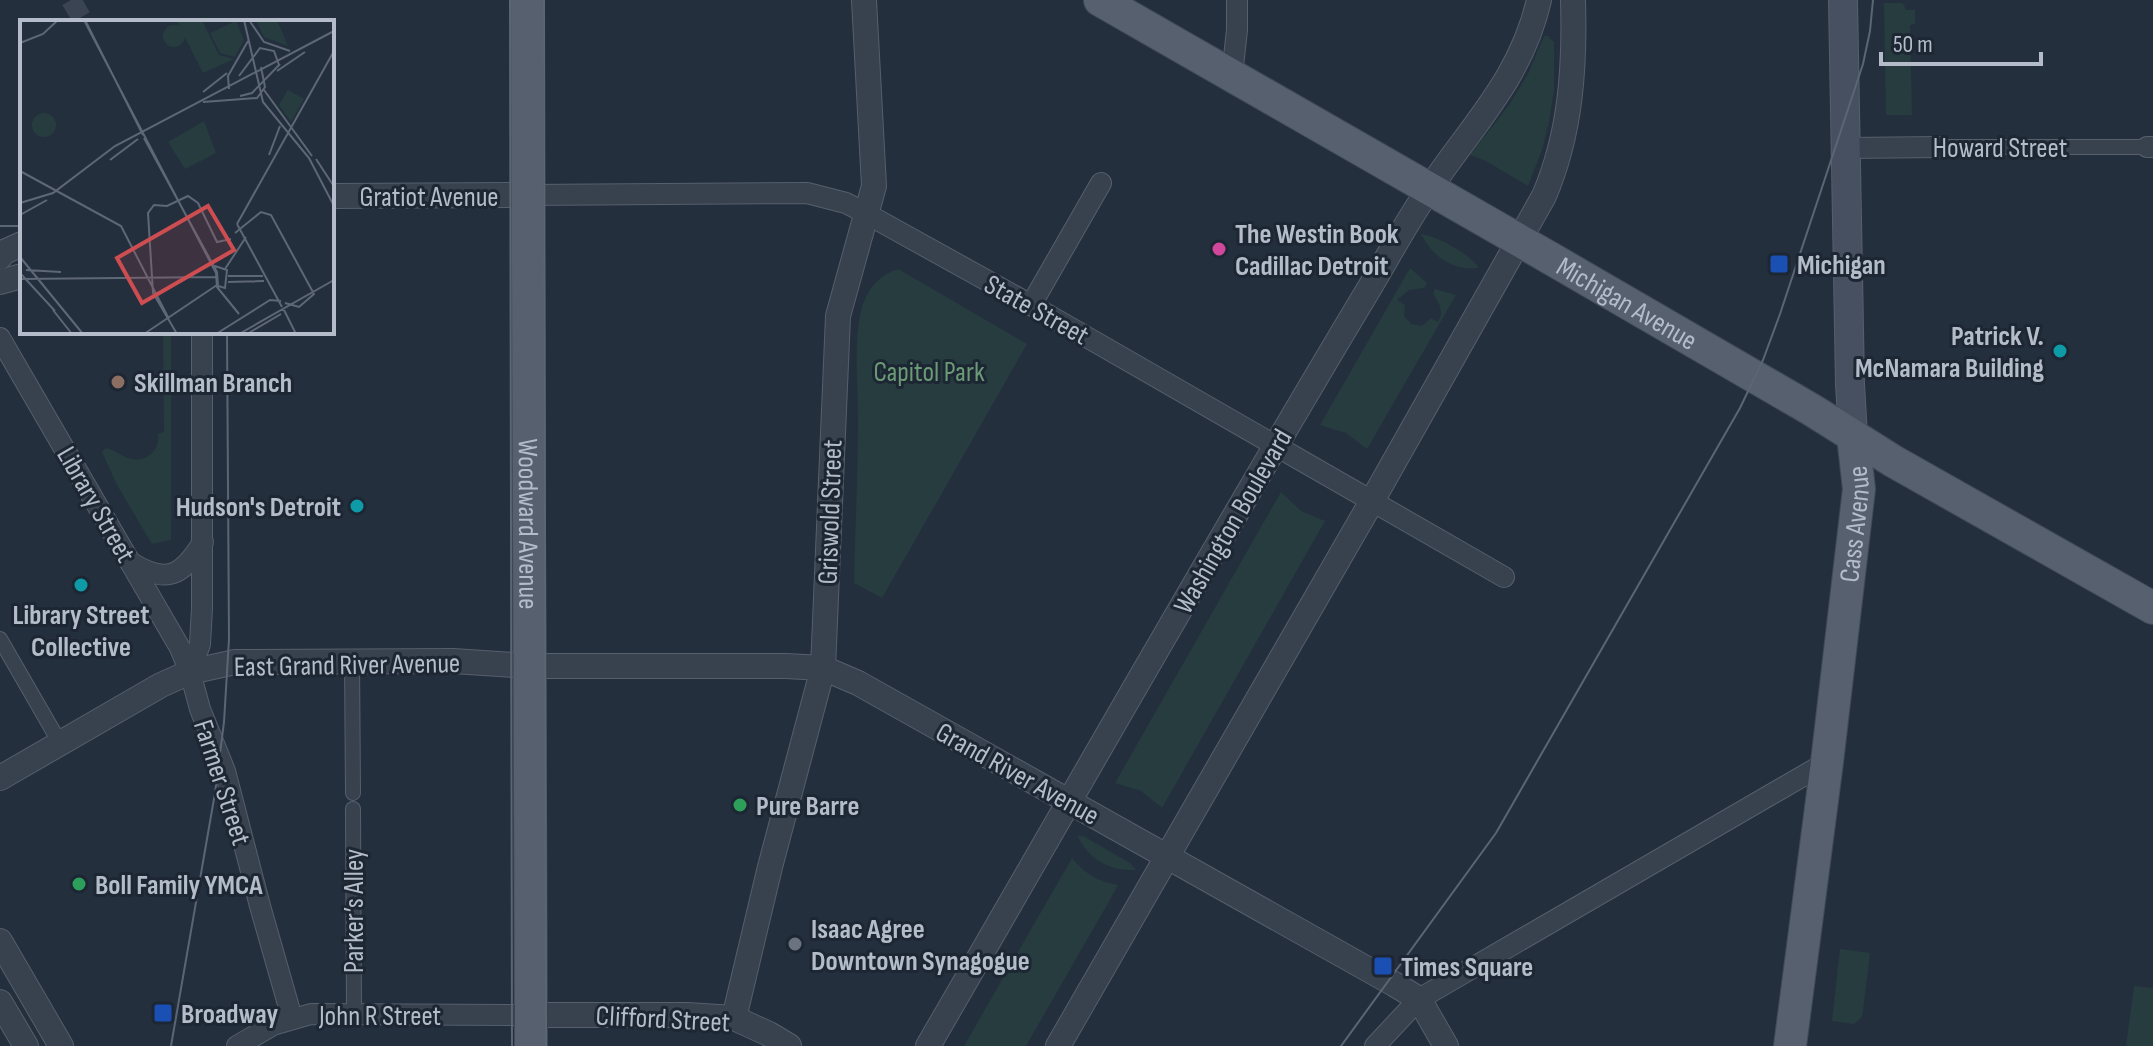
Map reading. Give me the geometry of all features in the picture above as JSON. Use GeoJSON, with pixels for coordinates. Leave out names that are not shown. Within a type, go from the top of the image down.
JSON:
{"type":"FeatureCollection","features":[{"type":"Feature","properties":{"kind":"main road","name":"Woodward Avenue"},"geometry":{"type":"LineString","coordinates":[[527,0],[531,1030]]}},
{"type":"Feature","properties":{"kind":"main road","name":"Michigan Avenue"},"geometry":{"type":"LineString","coordinates":[[1100,0],[1519,240],[1893,461],[2153,608]]}},
{"type":"Feature","properties":{"kind":"main road","name":"Cass Avenue"},"geometry":{"type":"LineString","coordinates":[[1790,1046],[1859,489],[1850,384],[1843,0]]}},
{"type":"Feature","properties":{"kind":"street","name":"Griswold Street"},"geometry":{"type":"LineString","coordinates":[[734,1018],[823,668],[838,316],[874,186],[864,0]]}},
{"type":"Feature","properties":{"kind":"street"},"geometry":{"type":"LineString","coordinates":[[1232,75],[1237,0]]}},
{"type":"Feature","properties":{"kind":"street","name":"Washington Boulevard"},"geometry":{"type":"LineString","coordinates":[[928,1046],[1275,445],[1429,189],[1491,106],[1515,67],[1527,43],[1539,0]]}},
{"type":"Feature","properties":{"kind":"street"},"geometry":{"type":"LineString","coordinates":[[1058,1046],[1372,501],[1552,177],[1568,113],[1574,53],[1573,0]]}},
{"type":"Feature","properties":{"kind":"street","name":"Howard Street"},"geometry":{"type":"LineString","coordinates":[[1846,148],[2150,147]]}},
{"type":"Feature","properties":{"kind":"street"},"geometry":{"type":"LineString","coordinates":[[1031,305],[1101,183]]}},
{"type":"Feature","properties":{"kind":"street","name":"State Street"},"geometry":{"type":"LineString","coordinates":[[527,195],[807,193],[846,203],[1031,305],[1504,577]]}},
{"type":"Feature","properties":{"kind":"street","name":"Gratiot Avenue"},"geometry":{"type":"LineString","coordinates":[[334,196],[527,195]]}},
{"type":"Feature","properties":{"kind":"street"},"geometry":{"type":"LineString","coordinates":[[0,257],[20,245]]}},
{"type":"Feature","properties":{"kind":"street"},"geometry":{"type":"LineString","coordinates":[[0,282],[20,277]]}},
{"type":"Feature","properties":{"kind":"street"},"geometry":{"type":"LineString","coordinates":[[190,672],[200,644],[202,334]]}},
{"type":"Feature","properties":{"kind":"street","name":"Library Street"},"geometry":{"type":"LineString","coordinates":[[0,338],[180,648],[190,672]]}},
{"type":"Feature","properties":{"kind":"street"},"geometry":{"type":"LineString","coordinates":[[130,562],[160,575],[175,574],[190,563],[203,542]]}},
{"type":"Feature","properties":{"kind":"street"},"geometry":{"type":"LineString","coordinates":[[0,639],[60,743]]}},
{"type":"Feature","properties":{"kind":"street"},"geometry":{"type":"LineString","coordinates":[[352,661],[353,793]]}},
{"type":"Feature","properties":{"kind":"street","name":"East Grand River Avenue"},"geometry":{"type":"LineString","coordinates":[[0,778],[161,685],[190,672],[235,662],[453,661],[529,666]]}},
{"type":"Feature","properties":{"kind":"street","name":"Grand River Avenue"},"geometry":{"type":"LineString","coordinates":[[529,666],[823,668],[858,683],[1419,999],[1446,1046]]}},
{"type":"Feature","properties":{"kind":"street","name":"Farmer Street"},"geometry":{"type":"LineString","coordinates":[[190,672],[200,709],[225,771],[292,1018]]}},
{"type":"Feature","properties":{"kind":"street"},"geometry":{"type":"LineString","coordinates":[[1375,1046],[1419,999],[1827,762]]}},
{"type":"Feature","properties":{"kind":"street","name":"Parker’s Alley"},"geometry":{"type":"LineString","coordinates":[[353,809],[354,1013]]}},
{"type":"Feature","properties":{"kind":"street"},"geometry":{"type":"LineString","coordinates":[[0,941],[61,1046]]}},
{"type":"Feature","properties":{"kind":"street"},"geometry":{"type":"LineString","coordinates":[[0,1002],[26,1046]]}},
{"type":"Feature","properties":{"kind":"street","name":"John R Street"},"geometry":{"type":"LineString","coordinates":[[237,1046],[273,1025],[311,1014],[354,1013],[531,1030]]}},
{"type":"Feature","properties":{"kind":"street","name":"Clifford Street"},"geometry":{"type":"LineString","coordinates":[[531,1030],[687,1015],[734,1018],[789,1046]]}},
{"type":"Feature","properties":{"kind":"green space"},"geometry":{"type":"Polygon","coordinates":[[[1884,3],[1903,3],[1906,10],[1915,10],[1915,24],[1910,25],[1912,115],[1886,115],[1884,3]]]}},
{"type":"Feature","properties":{"kind":"green space"},"geometry":{"type":"Polygon","coordinates":[[[1544,36],[1554,42],[1554,90],[1542,150],[1528,186],[1470,155],[1509,105],[1528,74],[1544,36]]]}},
{"type":"Feature","properties":{"kind":"green space"},"geometry":{"type":"Polygon","coordinates":[[[1421,234],[1453,246],[1479,268],[1460,267],[1444,261],[1421,234]]]}},
{"type":"Feature","properties":{"kind":"green space"},"geometry":{"type":"Polygon","coordinates":[[[1410,268],[1427,283],[1424,288],[1409,290],[1397,300],[1405,305],[1404,316],[1411,324],[1422,326],[1431,318],[1438,322],[1441,315],[1433,293],[1435,289],[1456,295],[1367,449],[1346,433],[1320,425],[1410,268]]]}},
{"type":"Feature","properties":{"kind":"green space","name":"Capitol Park"},"geometry":{"type":"Polygon","coordinates":[[[898,269],[1027,344],[882,598],[854,583],[857,348],[859,320],[867,294],[875,283],[898,269]]]}},
{"type":"Feature","properties":{"kind":"green space"},"geometry":{"type":"Polygon","coordinates":[[[163,334],[171,334],[171,540],[152,544],[117,485],[102,452],[106,448],[129,458],[143,458],[152,453],[158,434],[164,432],[163,334]]]}},
{"type":"Feature","properties":{"kind":"green space"},"geometry":{"type":"Polygon","coordinates":[[[1281,492],[1301,511],[1325,521],[1162,808],[1141,791],[1115,783],[1281,492]]]}},
{"type":"Feature","properties":{"kind":"green space"},"geometry":{"type":"Polygon","coordinates":[[[1077,835],[1130,863],[1136,870],[1101,862],[1087,851],[1077,835]]]}},
{"type":"Feature","properties":{"kind":"green space"},"geometry":{"type":"Polygon","coordinates":[[[1072,858],[1092,876],[1118,885],[1026,1046],[964,1046],[1072,858]]]}},
{"type":"Feature","properties":{"kind":"green space"},"geometry":{"type":"Polygon","coordinates":[[[1840,949],[1870,953],[1863,1011],[1854,1024],[1832,1021],[1840,949]]]}},
{"type":"Feature","properties":{"kind":"green space"},"geometry":{"type":"Polygon","coordinates":[[[2134,986],[2153,988],[2153,1046],[2126,1046],[2134,986]]]}},
{"type":"Feature","properties":{"kind":"tunnel"},"geometry":{"type":"LineString","coordinates":[[71,0],[83,20]]}},
{"type":"Feature","properties":{"kind":"tram line"},"geometry":{"type":"LineString","coordinates":[[510,0],[512,1046]]}},
{"type":"Feature","properties":{"kind":"tram line"},"geometry":{"type":"LineString","coordinates":[[544,0],[546,1046]]}},
{"type":"Feature","properties":{"kind":"tram line"},"geometry":{"type":"LineString","coordinates":[[1341,1046],[1496,833],[1740,408],[1780,314],[1863,64],[1873,0]]}},
{"type":"Feature","properties":{"kind":"tram line"},"geometry":{"type":"LineString","coordinates":[[0,226],[20,226]]}},
{"type":"Feature","properties":{"kind":"tram line"},"geometry":{"type":"LineString","coordinates":[[171,1046],[215,793],[224,722],[229,639],[227,334]]}},
{"type":"Feature","properties":{"kind":"place","name":"The Westin Book Cadillac Detroit"},"geometry":{"type":"Point","coordinates":[1219,249]}},
{"type":"Feature","properties":{"kind":"place","name":"Michigan"},"geometry":{"type":"Point","coordinates":[1779,264]}},
{"type":"Feature","properties":{"kind":"place","name":"Patrick V. McNamara Building"},"geometry":{"type":"Point","coordinates":[2060,351]}},
{"type":"Feature","properties":{"kind":"place","name":"Skillman Branch"},"geometry":{"type":"Point","coordinates":[118,382]}},
{"type":"Feature","properties":{"kind":"place","name":"Hudson's Detroit"},"geometry":{"type":"Point","coordinates":[357,506]}},
{"type":"Feature","properties":{"kind":"place","name":"Library Street Collective"},"geometry":{"type":"Point","coordinates":[81,585]}},
{"type":"Feature","properties":{"kind":"place","name":"Pure Barre"},"geometry":{"type":"Point","coordinates":[740,805]}},
{"type":"Feature","properties":{"kind":"place","name":"Boll Family YMCA"},"geometry":{"type":"Point","coordinates":[79,884]}},
{"type":"Feature","properties":{"kind":"place","name":"Isaac Agree Downtown Synagogue"},"geometry":{"type":"Point","coordinates":[795,944]}},
{"type":"Feature","properties":{"kind":"place","name":"Times Square"},"geometry":{"type":"Point","coordinates":[1383,966]}},
{"type":"Feature","properties":{"kind":"place","name":"Broadway"},"geometry":{"type":"Point","coordinates":[163,1013]}}]}
